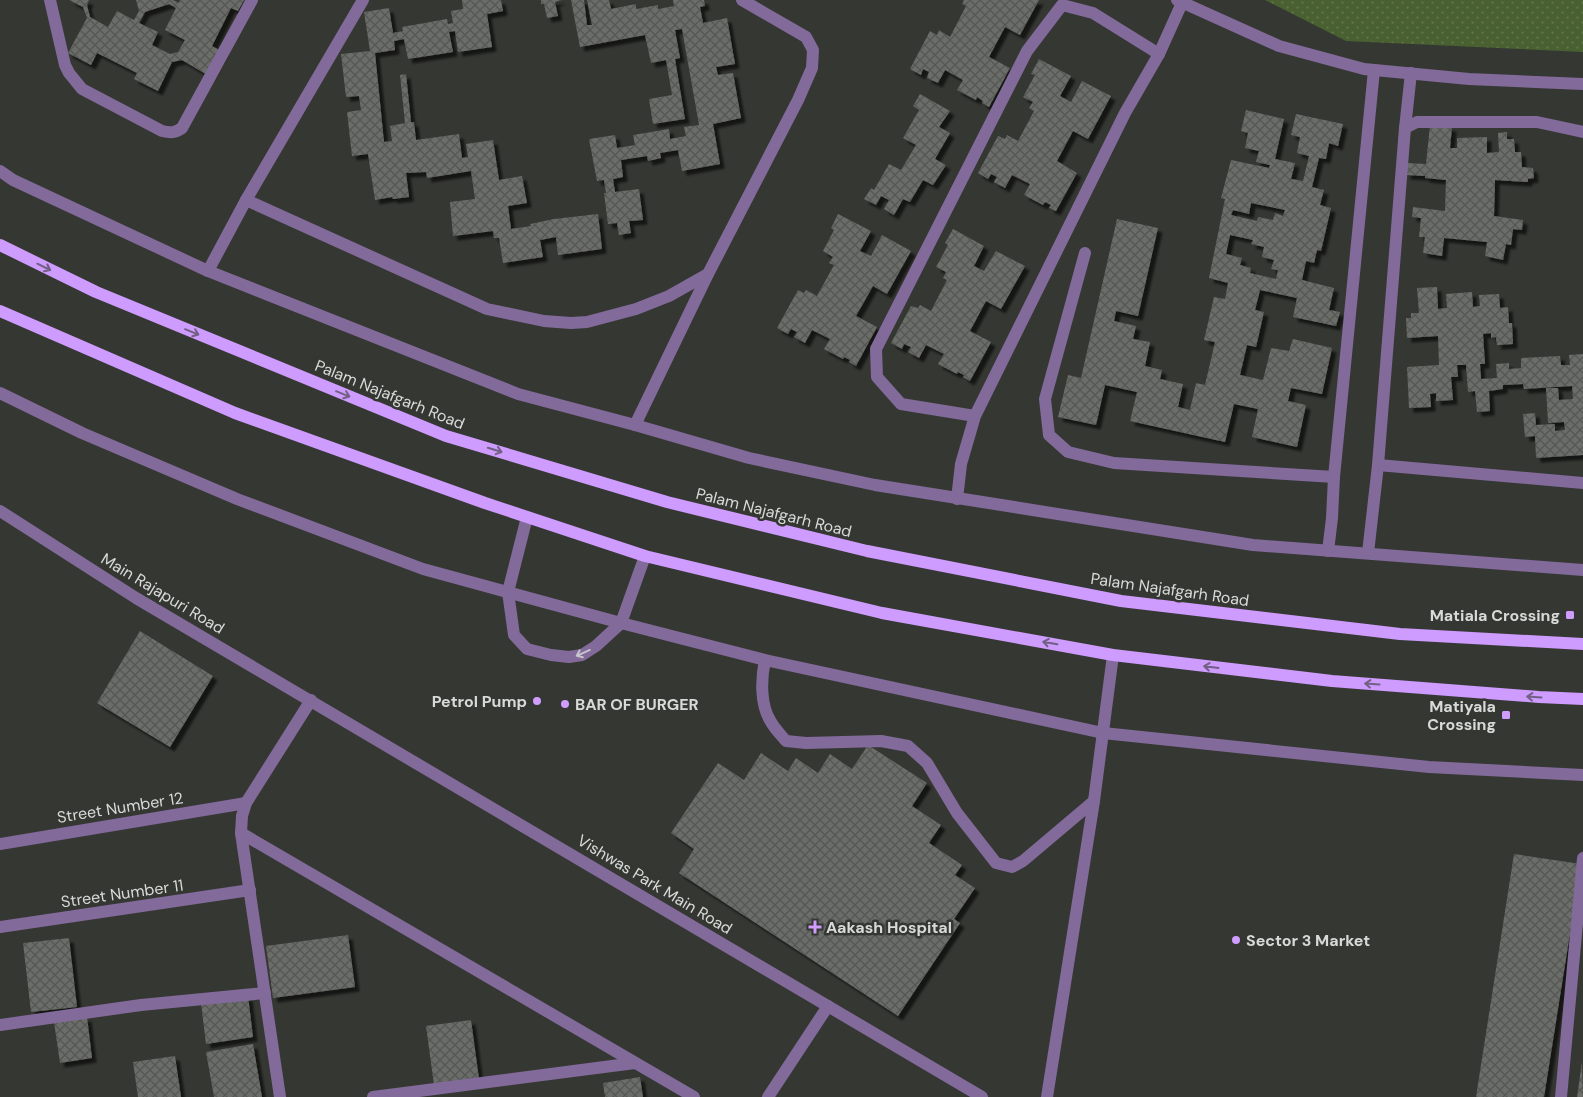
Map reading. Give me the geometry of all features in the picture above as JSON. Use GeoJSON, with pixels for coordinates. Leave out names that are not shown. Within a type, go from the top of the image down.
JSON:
{"type":"FeatureCollection","features":[{"type":"Feature","properties":{"kind":"main road","name":"Palam Najafgarh Road"},"geometry":{"type":"LineString","coordinates":[[0,245],[96,292],[446,436],[667,502],[867,551],[1121,600],[1400,634],[1583,644]]}},
{"type":"Feature","properties":{"kind":"main road"},"geometry":{"type":"LineString","coordinates":[[0,311],[234,413],[527,517],[645,556],[882,613],[1113,655],[1332,681],[1583,699]]}},
{"type":"Feature","properties":{"kind":"street"},"geometry":{"type":"LineString","coordinates":[[50,0],[65,65],[82,89],[162,131],[170,133],[182,128],[252,0]]}},
{"type":"Feature","properties":{"kind":"street"},"geometry":{"type":"LineString","coordinates":[[208,271],[246,200],[364,0]]}},
{"type":"Feature","properties":{"kind":"street"},"geometry":{"type":"LineString","coordinates":[[635,424],[708,274],[798,100],[812,68],[813,50],[806,36],[742,0]]}},
{"type":"Feature","properties":{"kind":"street"},"geometry":{"type":"LineString","coordinates":[[956,499],[961,464],[975,416],[1125,113],[1159,54],[1179,1],[1279,46],[1364,69],[1469,79],[1583,84]]}},
{"type":"Feature","properties":{"kind":"street"},"geometry":{"type":"LineString","coordinates":[[975,416],[901,404],[877,377],[876,349],[1022,60],[1062,5],[1093,13],[1159,54]]}},
{"type":"Feature","properties":{"kind":"street"},"geometry":{"type":"LineString","coordinates":[[1328,550],[1374,70]]}},
{"type":"Feature","properties":{"kind":"street"},"geometry":{"type":"LineString","coordinates":[[1368,553],[1378,465],[1411,73]]}},
{"type":"Feature","properties":{"kind":"street"},"geometry":{"type":"LineString","coordinates":[[1405,128],[1417,122],[1537,122],[1583,132]]}},
{"type":"Feature","properties":{"kind":"street"},"geometry":{"type":"LineString","coordinates":[[0,171],[13,180],[208,271],[518,394],[635,424],[749,458],[875,485],[956,499],[1253,545],[1583,570]]}},
{"type":"Feature","properties":{"kind":"street"},"geometry":{"type":"LineString","coordinates":[[246,200],[487,308],[544,321],[587,322],[636,309],[669,296],[708,274]]}},
{"type":"Feature","properties":{"kind":"street"},"geometry":{"type":"LineString","coordinates":[[1085,253],[1045,399],[1049,435],[1055,441],[1068,452],[1114,463],[1334,477]]}},
{"type":"Feature","properties":{"kind":"street"},"geometry":{"type":"LineString","coordinates":[[0,393],[82,432],[237,499],[423,569],[765,660],[1104,733],[1429,767],[1583,774]]}},
{"type":"Feature","properties":{"kind":"street"},"geometry":{"type":"LineString","coordinates":[[1378,465],[1583,483]]}},
{"type":"Feature","properties":{"kind":"street","name":"Main Rajapuri Road"},"geometry":{"type":"LineString","coordinates":[[0,511],[136,598],[311,700]]}},
{"type":"Feature","properties":{"kind":"street"},"geometry":{"type":"LineString","coordinates":[[527,517],[508,592],[514,635],[527,649],[569,657],[582,655],[596,646],[621,623],[645,556]]}},
{"type":"Feature","properties":{"kind":"street"},"geometry":{"type":"LineString","coordinates":[[1047,1097],[1094,802],[1113,655]]}},
{"type":"Feature","properties":{"kind":"street"},"geometry":{"type":"LineString","coordinates":[[765,660],[763,699],[770,721],[786,741],[806,743],[881,741],[908,746],[927,763],[957,813],[996,863],[1012,867],[1024,861],[1094,802]]}},
{"type":"Feature","properties":{"kind":"street"},"geometry":{"type":"LineString","coordinates":[[280,1097],[241,833],[242,816],[246,803],[311,700]]}},
{"type":"Feature","properties":{"kind":"street","name":"Vishwas Park Main Road"},"geometry":{"type":"LineString","coordinates":[[311,700],[982,1097]]}},
{"type":"Feature","properties":{"kind":"street","name":"Street Number 12"},"geometry":{"type":"LineString","coordinates":[[0,844],[246,803]]}},
{"type":"Feature","properties":{"kind":"street"},"geometry":{"type":"LineString","coordinates":[[241,833],[694,1097]]}},
{"type":"Feature","properties":{"kind":"street"},"geometry":{"type":"LineString","coordinates":[[1561,1097],[1583,858]]}},
{"type":"Feature","properties":{"kind":"street","name":"Street Number 11"},"geometry":{"type":"LineString","coordinates":[[0,927],[250,890]]}},
{"type":"Feature","properties":{"kind":"street"},"geometry":{"type":"LineString","coordinates":[[0,1025],[141,1005],[265,993]]}},
{"type":"Feature","properties":{"kind":"street"},"geometry":{"type":"LineString","coordinates":[[768,1097],[828,1006]]}},
{"type":"Feature","properties":{"kind":"street"},"geometry":{"type":"LineString","coordinates":[[373,1097],[635,1062]]}},
{"type":"Feature","properties":{"kind":"green space"},"geometry":{"type":"Polygon","coordinates":[[[1265,0],[1583,0],[1583,52],[1346,41],[1265,0]]]}},
{"type":"Feature","properties":{"kind":"building"},"geometry":{"type":"Polygon","coordinates":[[[69,0],[89,0],[87,5],[90,17],[108,27],[117,11],[134,20],[139,11],[136,0],[173,0],[179,3],[180,0],[244,0],[238,11],[231,8],[212,46],[223,52],[209,76],[182,60],[172,62],[158,91],[134,79],[137,73],[97,53],[91,65],[68,53],[87,18],[83,7],[69,0]],[[169,4],[145,12],[139,23],[158,32],[152,45],[170,54],[178,52],[185,40],[165,30],[176,8],[169,4]]]}},
{"type":"Feature","properties":{"kind":"building"},"geometry":{"type":"Polygon","coordinates":[[[462,0],[501,0],[503,11],[487,14],[492,47],[458,52],[455,31],[449,32],[453,52],[408,59],[404,39],[394,41],[395,50],[375,53],[384,142],[392,141],[390,126],[405,123],[400,75],[406,74],[411,122],[414,122],[416,140],[459,134],[462,158],[468,157],[466,144],[493,140],[499,180],[522,176],[527,203],[508,206],[511,229],[531,226],[530,224],[554,219],[598,214],[602,249],[558,255],[556,237],[540,240],[543,257],[503,263],[499,238],[494,238],[493,231],[453,236],[450,202],[475,199],[471,171],[427,178],[426,172],[406,173],[409,197],[375,200],[368,154],[352,156],[347,112],[361,110],[359,96],[346,97],[341,54],[370,51],[364,12],[389,8],[393,33],[403,31],[402,27],[447,19],[448,24],[453,23],[451,11],[463,9],[462,0]]]}},
{"type":"Feature","properties":{"kind":"building"},"geometry":{"type":"Polygon","coordinates":[[[541,0],[562,0],[555,2],[558,16],[547,18],[544,4],[541,4],[541,0]]]}},
{"type":"Feature","properties":{"kind":"building"},"geometry":{"type":"Polygon","coordinates":[[[571,0],[584,0],[587,25],[592,25],[587,0],[609,0],[611,9],[636,4],[636,9],[658,5],[658,9],[674,6],[673,0],[704,0],[705,6],[700,7],[703,23],[727,18],[735,64],[716,67],[718,75],[733,73],[741,118],[713,124],[720,164],[682,171],[678,150],[660,153],[661,158],[648,161],[647,156],[621,160],[623,177],[613,179],[615,192],[639,189],[643,220],[629,221],[631,233],[619,235],[617,223],[608,224],[604,180],[597,181],[589,139],[615,135],[617,148],[635,145],[633,135],[669,129],[670,139],[686,136],[684,127],[699,125],[682,29],[675,30],[680,58],[675,59],[685,119],[653,124],[649,99],[672,95],[666,60],[651,63],[645,35],[580,47],[571,0]]]}},
{"type":"Feature","properties":{"kind":"building"},"geometry":{"type":"Polygon","coordinates":[[[964,0],[1039,0],[1020,35],[1005,27],[989,57],[1010,68],[989,107],[977,97],[976,100],[957,90],[963,80],[945,70],[938,83],[927,78],[929,72],[923,69],[921,75],[910,69],[930,31],[937,35],[939,30],[950,37],[966,6],[962,4],[964,0]]]}},
{"type":"Feature","properties":{"kind":"building"},"geometry":{"type":"Polygon","coordinates":[[[1039,59],[1071,76],[1060,96],[1071,102],[1082,81],[1111,96],[1088,139],[1073,131],[1057,161],[1077,173],[1056,211],[1049,208],[1051,205],[1045,202],[1043,205],[1024,195],[1030,184],[1012,175],[1005,188],[994,182],[997,177],[991,174],[988,179],[978,173],[998,136],[1005,139],[1007,135],[1018,141],[1034,111],[1029,108],[1033,102],[1023,97],[1035,75],[1031,74],[1039,59]]]}},
{"type":"Feature","properties":{"kind":"building"},"geometry":{"type":"Polygon","coordinates":[[[920,94],[950,111],[939,127],[950,133],[935,159],[946,165],[933,185],[923,180],[910,202],[903,199],[894,215],[884,209],[889,200],[881,196],[876,205],[864,199],[871,188],[874,190],[889,164],[901,170],[916,145],[903,138],[919,110],[913,106],[920,94]]]}},
{"type":"Feature","properties":{"kind":"building"},"geometry":{"type":"Polygon","coordinates":[[[1246,110],[1284,119],[1275,159],[1295,163],[1291,179],[1303,181],[1309,156],[1297,153],[1300,137],[1291,135],[1296,114],[1343,124],[1338,146],[1329,143],[1326,159],[1319,158],[1312,187],[1324,190],[1320,205],[1331,208],[1321,251],[1317,250],[1314,263],[1306,261],[1302,280],[1334,288],[1329,310],[1340,312],[1336,326],[1293,317],[1297,298],[1260,290],[1255,310],[1264,312],[1256,347],[1247,345],[1240,375],[1263,380],[1271,348],[1289,351],[1293,339],[1332,348],[1322,394],[1291,388],[1288,401],[1306,405],[1297,447],[1252,437],[1258,409],[1234,404],[1225,442],[1130,421],[1137,392],[1105,385],[1096,425],[1058,417],[1068,375],[1081,378],[1117,219],[1158,228],[1138,316],[1116,311],[1114,321],[1136,326],[1133,339],[1150,342],[1145,366],[1162,370],[1160,379],[1183,384],[1178,407],[1190,410],[1196,383],[1205,385],[1215,342],[1204,340],[1214,297],[1225,299],[1228,283],[1209,278],[1225,199],[1221,198],[1231,160],[1269,168],[1270,165],[1256,162],[1259,151],[1245,148],[1248,133],[1241,131],[1246,110]],[[1251,203],[1249,214],[1233,210],[1231,215],[1257,221],[1258,217],[1273,220],[1275,213],[1283,216],[1285,210],[1251,203]],[[1230,235],[1226,254],[1242,258],[1240,265],[1251,268],[1250,273],[1276,279],[1278,270],[1271,269],[1274,260],[1262,257],[1264,247],[1251,244],[1253,240],[1230,235]]]}},
{"type":"Feature","properties":{"kind":"building"},"geometry":{"type":"Polygon","coordinates":[[[1430,125],[1452,127],[1450,148],[1457,148],[1457,138],[1487,137],[1487,153],[1499,152],[1498,133],[1507,132],[1507,139],[1514,139],[1515,152],[1521,152],[1522,167],[1533,168],[1534,178],[1528,179],[1528,182],[1495,180],[1494,216],[1523,220],[1522,230],[1513,229],[1511,245],[1506,244],[1503,260],[1485,256],[1487,242],[1444,238],[1442,256],[1423,253],[1425,237],[1419,237],[1421,218],[1412,217],[1413,207],[1445,211],[1446,180],[1406,175],[1407,163],[1426,164],[1430,125]]]}},
{"type":"Feature","properties":{"kind":"building"},"geometry":{"type":"Polygon","coordinates":[[[838,214],[871,231],[860,251],[871,256],[882,235],[911,251],[887,294],[873,286],[856,316],[877,327],[856,366],[849,362],[850,360],[844,357],[843,359],[824,349],[830,339],[812,330],[805,343],[794,337],[797,332],[791,329],[788,334],[777,328],[798,290],[804,293],[806,290],[817,296],[834,265],[829,263],[833,257],[823,251],[834,230],[831,228],[838,214]]]}},
{"type":"Feature","properties":{"kind":"building"},"geometry":{"type":"Polygon","coordinates":[[[953,229],[984,246],[974,266],[984,271],[996,251],[1025,266],[1001,309],[986,301],[970,331],[991,342],[970,381],[963,377],[964,375],[958,372],[957,374],[938,364],[944,354],[926,345],[919,358],[908,352],[911,347],[904,344],[902,349],[891,343],[911,306],[918,308],[920,305],[931,311],[947,280],[943,278],[946,272],[936,267],[948,245],[945,243],[953,229]]]}},
{"type":"Feature","properties":{"kind":"building"},"geometry":{"type":"Polygon","coordinates":[[[1437,287],[1438,309],[1447,308],[1446,294],[1472,292],[1473,307],[1480,306],[1479,295],[1499,294],[1500,308],[1508,307],[1509,323],[1512,323],[1513,344],[1497,345],[1496,337],[1491,338],[1491,333],[1483,334],[1485,364],[1480,364],[1481,379],[1497,378],[1496,364],[1509,363],[1509,369],[1521,368],[1521,358],[1560,356],[1561,365],[1570,365],[1569,355],[1583,354],[1583,455],[1536,458],[1535,436],[1525,437],[1523,414],[1535,413],[1536,425],[1555,424],[1555,431],[1565,430],[1564,422],[1548,423],[1546,388],[1558,388],[1559,400],[1573,399],[1572,386],[1524,389],[1523,384],[1503,385],[1503,389],[1489,391],[1490,411],[1477,412],[1475,391],[1468,392],[1466,365],[1457,365],[1458,377],[1451,377],[1453,400],[1436,401],[1436,393],[1430,394],[1431,407],[1409,408],[1407,367],[1439,365],[1438,336],[1407,338],[1406,318],[1411,318],[1411,313],[1419,313],[1417,288],[1437,287]]]}},
{"type":"Feature","properties":{"kind":"building"},"geometry":{"type":"Polygon","coordinates":[[[140,631],[213,676],[170,747],[97,703],[140,631]]]}},
{"type":"Feature","properties":{"kind":"building"},"geometry":{"type":"Polygon","coordinates":[[[868,745],[927,783],[912,806],[941,825],[929,843],[962,865],[955,875],[975,888],[954,919],[960,923],[898,1016],[679,873],[694,849],[671,833],[718,763],[744,780],[761,753],[788,771],[796,758],[818,773],[830,754],[852,769],[868,745]]]}},
{"type":"Feature","properties":{"kind":"building"},"geometry":{"type":"Polygon","coordinates":[[[1514,854],[1581,864],[1544,1097],[1476,1097],[1514,854]]]}},
{"type":"Feature","properties":{"kind":"building"},"geometry":{"type":"Polygon","coordinates":[[[348,935],[355,987],[273,998],[266,946],[348,935]]]}},
{"type":"Feature","properties":{"kind":"building"},"geometry":{"type":"Polygon","coordinates":[[[69,938],[77,1007],[31,1012],[23,943],[69,938]]]}},
{"type":"Feature","properties":{"kind":"building"},"geometry":{"type":"Polygon","coordinates":[[[248,996],[253,1037],[206,1044],[201,1003],[248,996]]]}},
{"type":"Feature","properties":{"kind":"building"},"geometry":{"type":"Polygon","coordinates":[[[87,1017],[92,1058],[60,1063],[54,1022],[87,1017]]]}},
{"type":"Feature","properties":{"kind":"building"},"geometry":{"type":"Polygon","coordinates":[[[471,1020],[479,1079],[434,1085],[426,1026],[471,1020]]]}},
{"type":"Feature","properties":{"kind":"building"},"geometry":{"type":"Polygon","coordinates":[[[253,1044],[262,1097],[214,1097],[206,1052],[253,1044]]]}},
{"type":"Feature","properties":{"kind":"building"},"geometry":{"type":"Polygon","coordinates":[[[175,1056],[181,1097],[138,1097],[133,1062],[175,1056]]]}},
{"type":"Feature","properties":{"kind":"building"},"geometry":{"type":"Polygon","coordinates":[[[1582,1062],[1583,1097],[1577,1097],[1582,1062]]]}},
{"type":"Feature","properties":{"kind":"building"},"geometry":{"type":"Polygon","coordinates":[[[640,1077],[643,1097],[605,1097],[603,1083],[640,1077]]]}},
{"type":"Feature","properties":{"kind":"place","name":"Matiala Crossing"},"geometry":{"type":"Point","coordinates":[1570,615]}},
{"type":"Feature","properties":{"kind":"place","name":"Petrol Pump"},"geometry":{"type":"Point","coordinates":[537,701]}},
{"type":"Feature","properties":{"kind":"place","name":"BAR OF BURGER"},"geometry":{"type":"Point","coordinates":[565,704]}},
{"type":"Feature","properties":{"kind":"place","name":"Matiyala Crossing"},"geometry":{"type":"Point","coordinates":[1506,715]}},
{"type":"Feature","properties":{"kind":"place","name":"Aakash Hospital"},"geometry":{"type":"Point","coordinates":[815,927]}},
{"type":"Feature","properties":{"kind":"place","name":"Sector 3 Market"},"geometry":{"type":"Point","coordinates":[1236,940]}}]}
